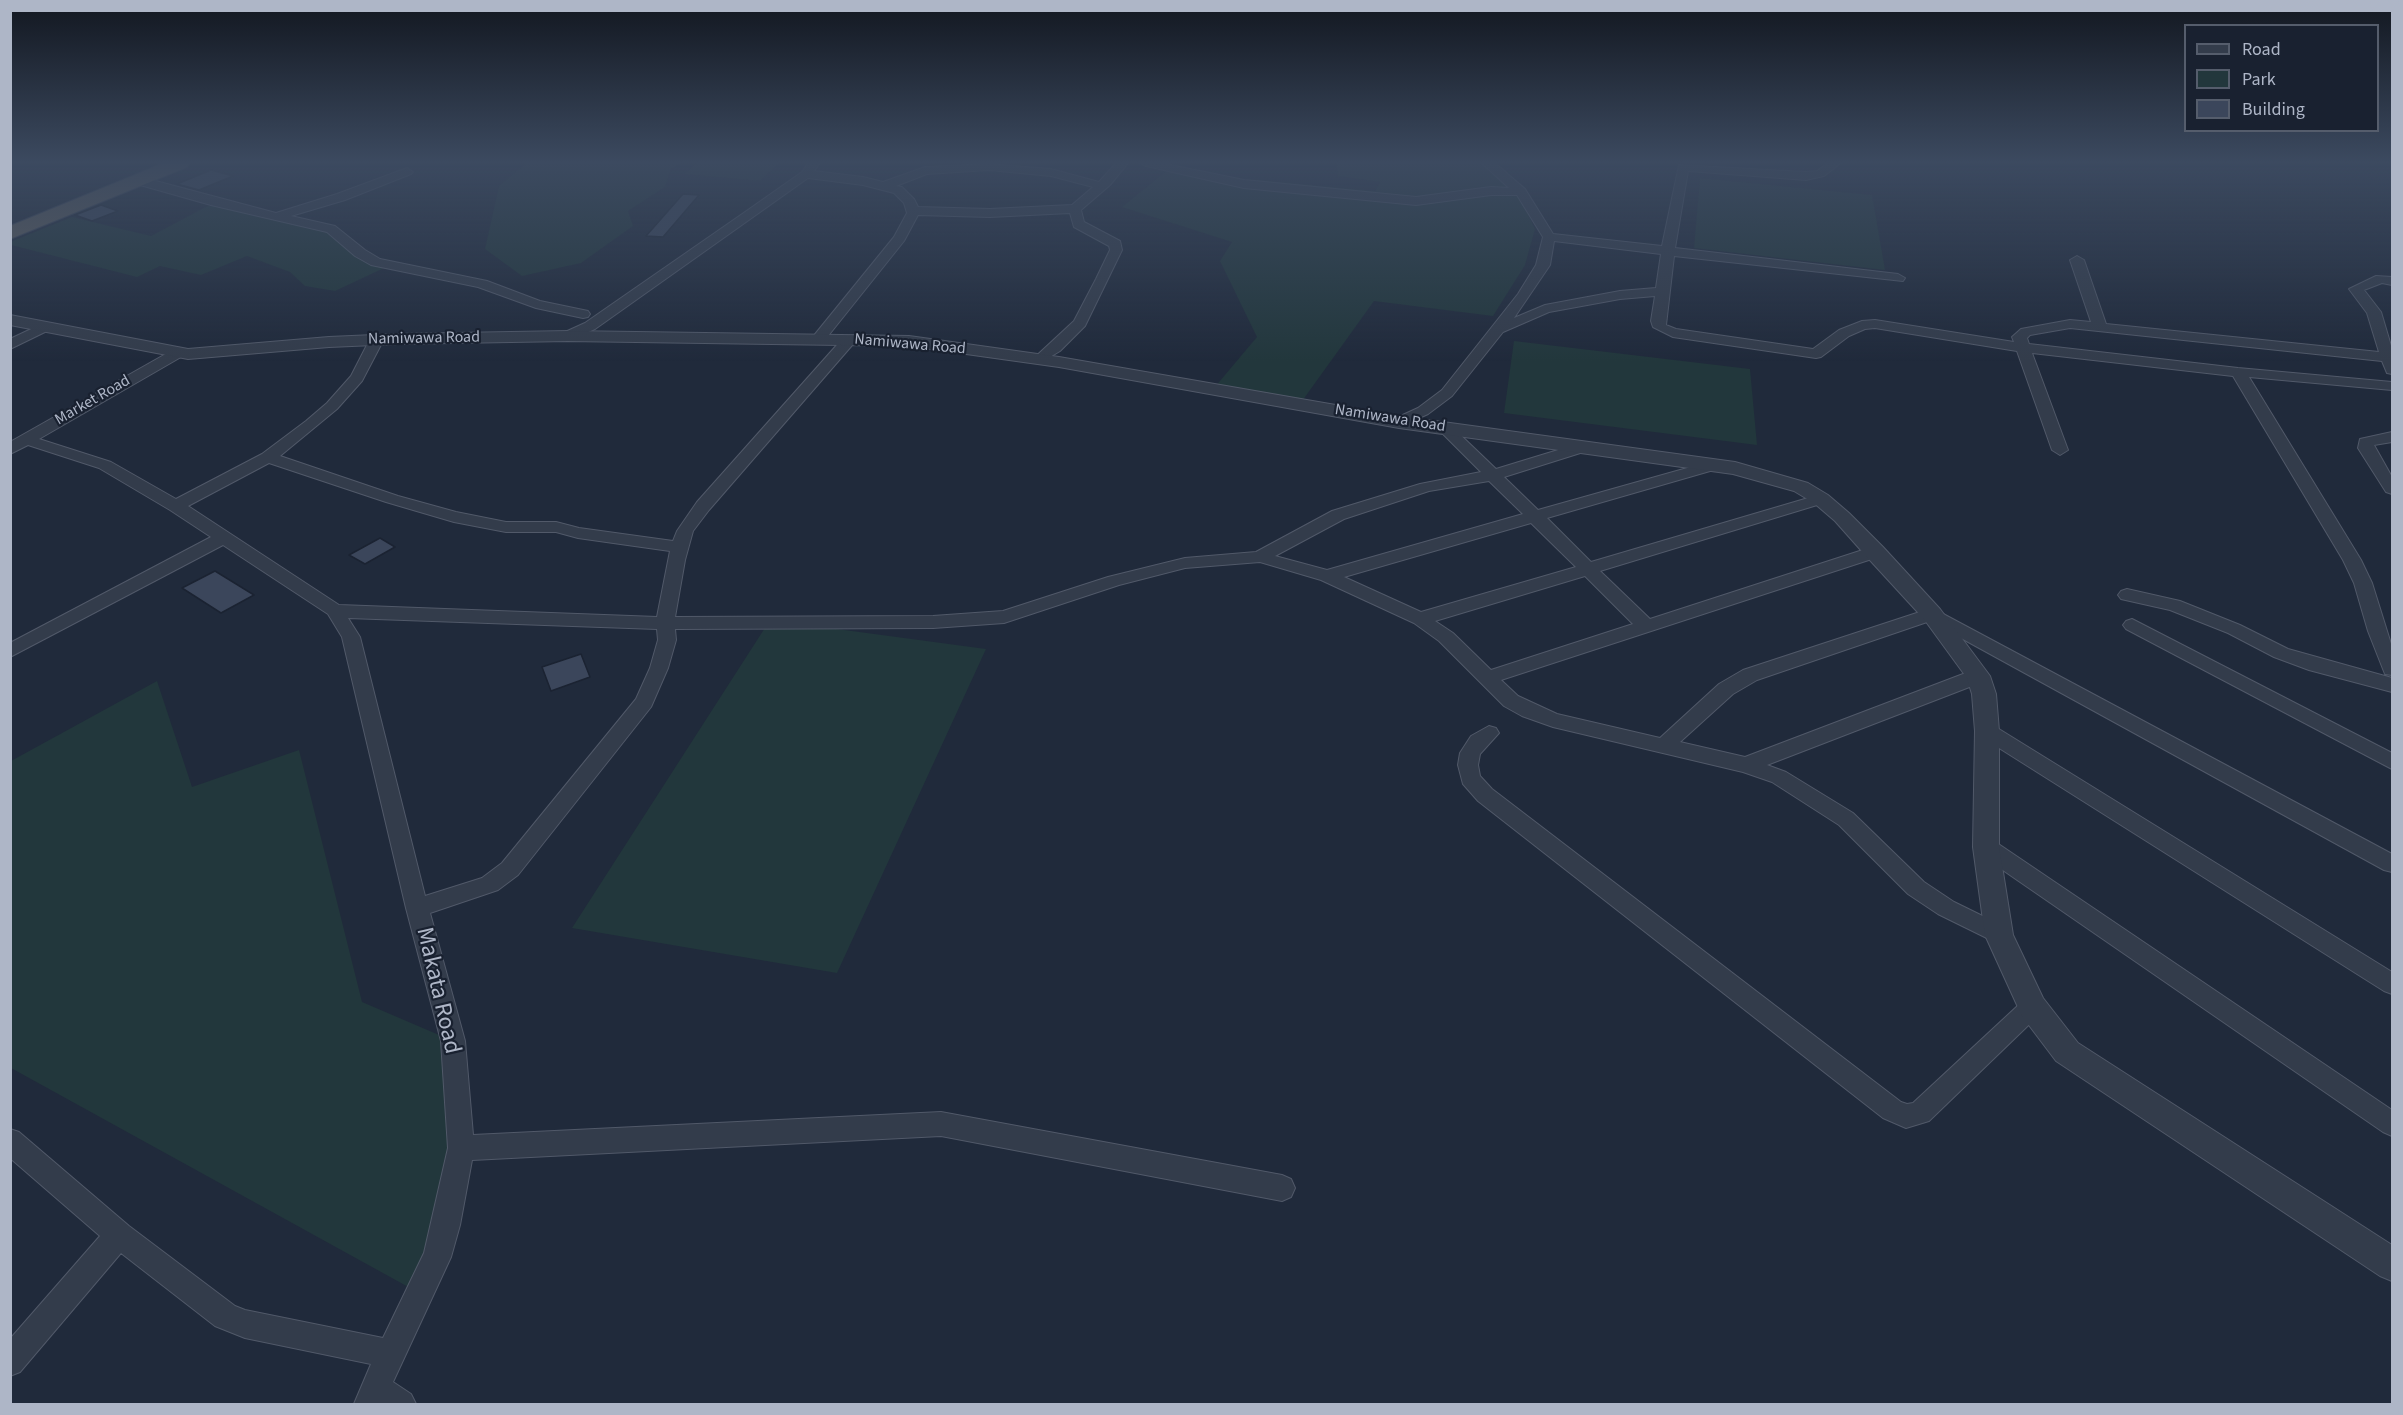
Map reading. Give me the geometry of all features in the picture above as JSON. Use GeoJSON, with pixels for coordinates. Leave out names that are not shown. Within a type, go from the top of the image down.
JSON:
{"type":"FeatureCollection","features":[{"type":"Feature","properties":{"kind":"street"},"geometry":{"type":"LineString","coordinates":[[332,229],[360,253],[376,262],[482,284],[536,304],[584,314]]}},
{"type":"Feature","properties":{"kind":"street"},"geometry":{"type":"LineString","coordinates":[[568,336],[590,326],[725,229]]}},
{"type":"Feature","properties":{"kind":"street"},"geometry":{"type":"LineString","coordinates":[[819,338],[900,238],[904,229]]}},
{"type":"Feature","properties":{"kind":"street"},"geometry":{"type":"LineString","coordinates":[[1040,359],[1056,348],[1080,323],[1116,249],[1114,244],[1087,229]]}},
{"type":"Feature","properties":{"kind":"street"},"geometry":{"type":"LineString","coordinates":[[1543,229],[1549,237],[1898,278]]}},
{"type":"Feature","properties":{"kind":"street"},"geometry":{"type":"LineString","coordinates":[[1671,229],[1658,321],[1660,327],[1673,333],[1816,354],[1844,333],[1875,324],[2024,348],[2238,372],[2392,386]]}},
{"type":"Feature","properties":{"kind":"street"},"geometry":{"type":"LineString","coordinates":[[1399,422],[1423,411],[1447,393],[1538,276],[1543,265],[1549,237]]}},
{"type":"Feature","properties":{"kind":"street"},"geometry":{"type":"LineString","coordinates":[[2077,260],[2100,327]]}},
{"type":"Feature","properties":{"kind":"street"},"geometry":{"type":"LineString","coordinates":[[2060,450],[2019,337],[2026,332],[2070,324],[2390,363],[2374,312],[2356,289],[2381,279],[2392,281]]}},
{"type":"Feature","properties":{"kind":"street"},"geometry":{"type":"LineString","coordinates":[[1495,332],[1527,315],[1545,309],[1620,295],[1662,291]]}},
{"type":"Feature","properties":{"kind":"street","name":"Namiwawa Road"},"geometry":{"type":"LineString","coordinates":[[10,320],[176,354],[209,354],[377,339],[568,336],[909,341],[1040,359],[1399,422],[1735,468],[1811,493]]}},
{"type":"Feature","properties":{"kind":"street"},"geometry":{"type":"LineString","coordinates":[[10,345],[44,327]]}},
{"type":"Feature","properties":{"kind":"street"},"geometry":{"type":"LineString","coordinates":[[176,506],[268,457],[311,424],[346,392],[357,378],[377,339]]}},
{"type":"Feature","properties":{"kind":"street"},"geometry":{"type":"LineString","coordinates":[[417,908],[490,884],[510,869],[644,702],[659,668],[667,640],[665,623],[685,531],[693,517],[849,340]]}},
{"type":"Feature","properties":{"kind":"street","name":"Market Road"},"geometry":{"type":"LineString","coordinates":[[10,449],[176,354]]}},
{"type":"Feature","properties":{"kind":"street"},"geometry":{"type":"LineString","coordinates":[[2238,372],[2352,560],[2385,636],[2392,669]]}},
{"type":"Feature","properties":{"kind":"street"},"geometry":{"type":"LineString","coordinates":[[1444,427],[1646,626]]}},
{"type":"Feature","properties":{"kind":"street"},"geometry":{"type":"LineString","coordinates":[[2392,437],[2366,442],[2366,448],[2392,489]]}},
{"type":"Feature","properties":{"kind":"street"},"geometry":{"type":"LineString","coordinates":[[27,440],[105,465],[176,506],[334,610],[665,623],[933,622],[1004,617],[1114,581],[1185,563],[1260,557],[1326,576],[1420,619],[1446,637],[1511,701],[1553,720],[1746,765],[1779,777],[1846,819],[1916,888],[1946,908],[1999,935]]}},
{"type":"Feature","properties":{"kind":"street"},"geometry":{"type":"LineString","coordinates":[[1260,557],[1338,514],[1426,487],[1493,476],[1587,446]]}},
{"type":"Feature","properties":{"kind":"street"},"geometry":{"type":"LineString","coordinates":[[268,457],[392,499],[454,517],[506,527],[556,527],[578,533],[680,547]]}},
{"type":"Feature","properties":{"kind":"street"},"geometry":{"type":"LineString","coordinates":[[1326,576],[1711,466]]}},
{"type":"Feature","properties":{"kind":"street"},"geometry":{"type":"LineString","coordinates":[[1420,619],[1588,569],[1811,493],[1875,552],[1932,614],[1978,676],[1984,694],[1988,731],[1986,847],[1999,935],[2032,1008],[2067,1052],[2392,1264]]}},
{"type":"Feature","properties":{"kind":"street"},"geometry":{"type":"LineString","coordinates":[[10,651],[224,537]]}},
{"type":"Feature","properties":{"kind":"street"},"geometry":{"type":"LineString","coordinates":[[1487,678],[1875,552]]}},
{"type":"Feature","properties":{"kind":"street"},"geometry":{"type":"LineString","coordinates":[[2127,595],[2174,605],[2234,629],[2281,653],[2316,665],[2392,685]]}},
{"type":"Feature","properties":{"kind":"street","name":"Makata Road"},"geometry":{"type":"LineString","coordinates":[[334,610],[351,638],[417,908],[453,1041],[461,1148],[446,1225],[437,1257],[390,1354],[373,1396]]}},
{"type":"Feature","properties":{"kind":"street"},"geometry":{"type":"LineString","coordinates":[[1665,745],[1726,689],[1750,675],[1932,614],[2392,864]]}},
{"type":"Feature","properties":{"kind":"street"},"geometry":{"type":"LineString","coordinates":[[2132,625],[2392,762]]}},
{"type":"Feature","properties":{"kind":"street"},"geometry":{"type":"LineString","coordinates":[[1746,765],[1978,676]]}},
{"type":"Feature","properties":{"kind":"street"},"geometry":{"type":"LineString","coordinates":[[1988,731],[2392,984]]}},
{"type":"Feature","properties":{"kind":"street"},"geometry":{"type":"LineString","coordinates":[[1489,733],[1478,741],[1470,753],[1468,765],[1470,778],[1485,795],[1892,1110],[1906,1116],[1920,1113],[2032,1008]]}},
{"type":"Feature","properties":{"kind":"street"},"geometry":{"type":"LineString","coordinates":[[1986,847],[2392,1124]]}},
{"type":"Feature","properties":{"kind":"street"},"geometry":{"type":"LineString","coordinates":[[461,1148],[941,1124],[1282,1188]]}},
{"type":"Feature","properties":{"kind":"street"},"geometry":{"type":"LineString","coordinates":[[10,1141],[119,1234],[225,1316],[245,1324],[390,1354]]}},
{"type":"Feature","properties":{"kind":"street"},"geometry":{"type":"LineString","coordinates":[[10,1362],[119,1234]]}},
{"type":"Feature","properties":{"kind":"street"},"geometry":{"type":"LineString","coordinates":[[373,1396],[401,1404]]}},
{"type":"Feature","properties":{"kind":"green space"},"geometry":{"type":"Polygon","coordinates":[[[42,229],[122,229],[151,236],[164,229],[336,229],[361,260],[384,268],[335,291],[305,286],[290,272],[247,256],[201,275],[160,266],[137,277],[11,245],[10,242],[42,229]]]}},
{"type":"Feature","properties":{"kind":"green space"},"geometry":{"type":"Polygon","coordinates":[[[489,229],[629,229],[581,263],[522,276],[485,249],[489,229]]]}},
{"type":"Feature","properties":{"kind":"green space"},"geometry":{"type":"Polygon","coordinates":[[[1191,229],[1535,229],[1525,265],[1493,316],[1374,301],[1300,404],[1214,388],[1257,337],[1220,261],[1232,242],[1191,229]]]}},
{"type":"Feature","properties":{"kind":"green space"},"geometry":{"type":"Polygon","coordinates":[[[1696,229],[1878,229],[1885,270],[1694,248],[1696,229]]]}},
{"type":"Feature","properties":{"kind":"green space"},"geometry":{"type":"Polygon","coordinates":[[[1514,341],[1750,369],[1757,445],[1504,413],[1514,341]]]}},
{"type":"Feature","properties":{"kind":"green space"},"geometry":{"type":"Polygon","coordinates":[[[770,620],[986,649],[837,973],[572,928],[770,620]]]}},
{"type":"Feature","properties":{"kind":"green space"},"geometry":{"type":"Polygon","coordinates":[[[157,681],[192,787],[299,750],[362,1002],[453,1041],[461,1148],[421,1294],[11,1068],[11,761],[157,681]]]}},
{"type":"Feature","properties":{"kind":"building"},"geometry":{"type":"Polygon","coordinates":[[[652,229],[670,229],[663,237],[646,236],[652,229]]]}},
{"type":"Feature","properties":{"kind":"building"},"geometry":{"type":"Polygon","coordinates":[[[380,538],[395,547],[365,564],[349,555],[380,538]]]}},
{"type":"Feature","properties":{"kind":"building"},"geometry":{"type":"Polygon","coordinates":[[[215,571],[254,595],[221,613],[182,588],[215,571]]]}},
{"type":"Feature","properties":{"kind":"building"},"geometry":{"type":"Polygon","coordinates":[[[581,654],[590,677],[551,691],[542,667],[581,654]]]}}]}
